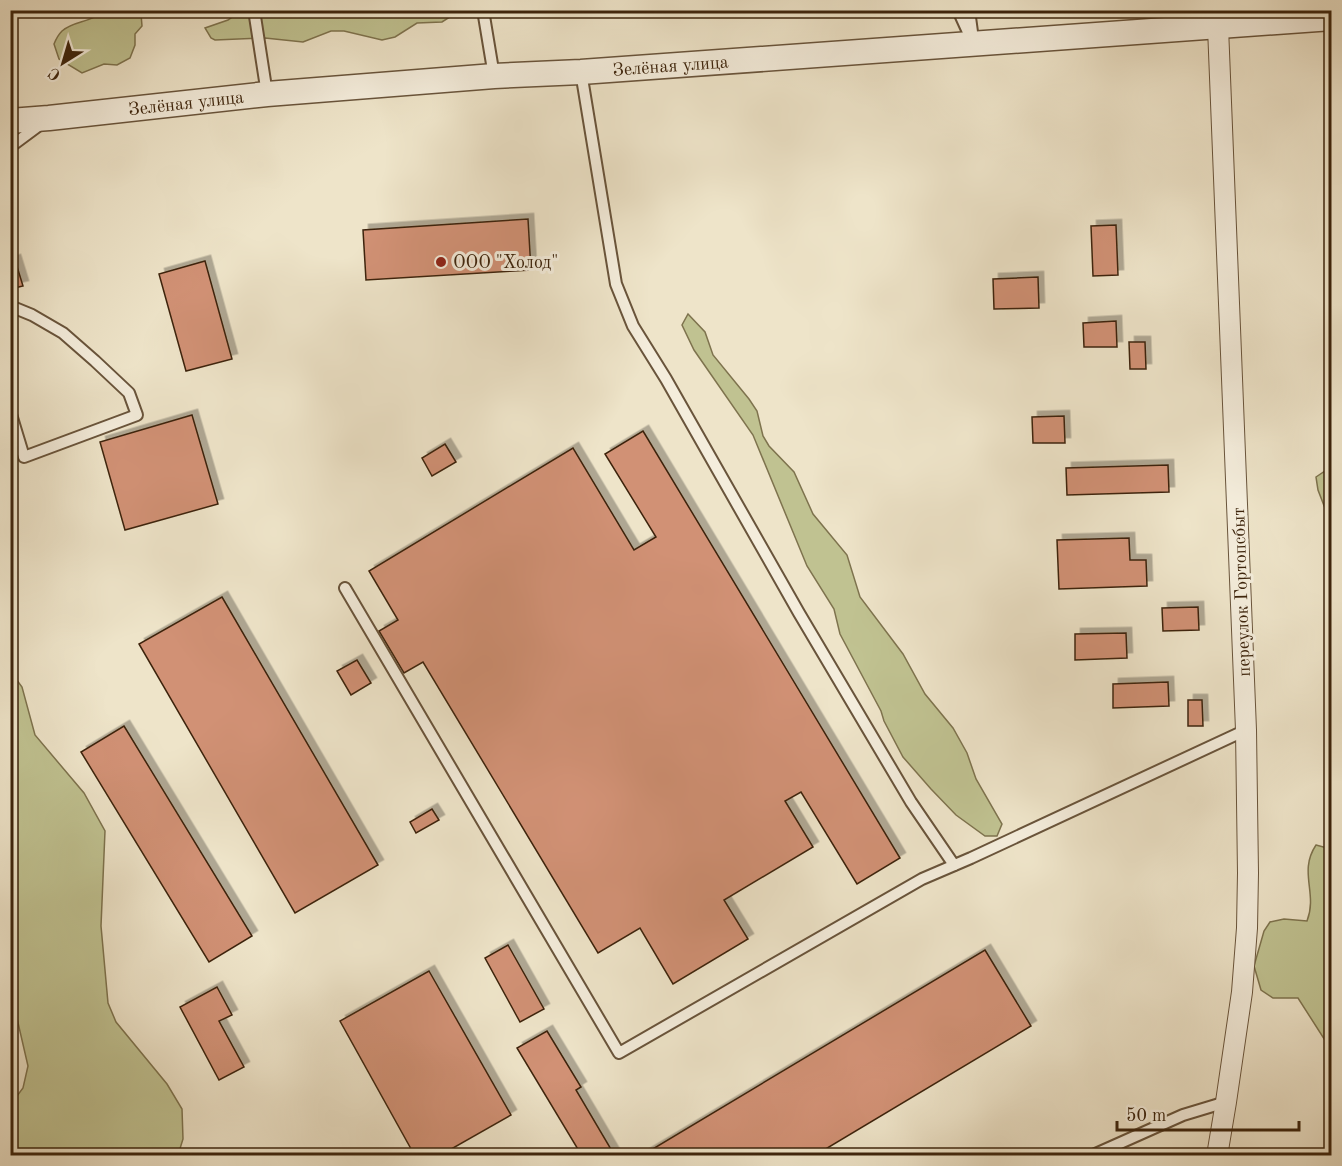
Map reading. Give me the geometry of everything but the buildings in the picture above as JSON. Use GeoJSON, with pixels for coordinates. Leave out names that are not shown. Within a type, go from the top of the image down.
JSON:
{"type":"FeatureCollection","features":[{"type":"Feature","properties":{"kind":"street","name":"Зелёная улица"},"geometry":{"type":"LineString","coordinates":[[10,121],[267,94],[494,76],[581,72],[973,44],[1217,23],[1332,18]]}},
{"type":"Feature","properties":{"kind":"street","name":"переулок Гортопсбыт"},"geometry":{"type":"LineString","coordinates":[[1216,1155],[1242,992],[1248,873],[1246,730],[1217,23]]}},
{"type":"Feature","properties":{"kind":"lane"},"geometry":{"type":"LineString","coordinates":[[254,10],[267,94]]}},
{"type":"Feature","properties":{"kind":"lane"},"geometry":{"type":"LineString","coordinates":[[483,10],[494,76]]}},
{"type":"Feature","properties":{"kind":"lane"},"geometry":{"type":"LineString","coordinates":[[958,10],[973,44]]}},
{"type":"Feature","properties":{"kind":"lane"},"geometry":{"type":"LineString","coordinates":[[969,10],[973,44]]}},
{"type":"Feature","properties":{"kind":"lane"},"geometry":{"type":"LineString","coordinates":[[581,72],[616,284],[633,326],[911,802],[954,865]]}},
{"type":"Feature","properties":{"kind":"lane"},"geometry":{"type":"LineString","coordinates":[[10,147],[49,118]]}},
{"type":"Feature","properties":{"kind":"lane"},"geometry":{"type":"LineString","coordinates":[[10,306],[32,315],[63,333],[129,393],[136,415],[24,457],[10,411]]}},
{"type":"Feature","properties":{"kind":"lane"},"geometry":{"type":"LineString","coordinates":[[345,588],[619,1053],[922,879],[1246,730]]}},
{"type":"Feature","properties":{"kind":"lane"},"geometry":{"type":"LineString","coordinates":[[1091,1155],[1183,1115],[1226,1102]]}},
{"type":"Feature","properties":{"kind":"green space"},"geometry":{"type":"Polygon","coordinates":[[[102,11],[133,11],[141,14],[142,26],[135,34],[135,45],[130,58],[117,65],[104,64],[82,73],[59,59],[54,44],[67,27],[93,18],[102,11]]]}},
{"type":"Feature","properties":{"kind":"green space"},"geometry":{"type":"Polygon","coordinates":[[[241,11],[455,11],[442,22],[417,23],[395,37],[382,40],[344,31],[331,31],[303,42],[265,38],[215,40],[211,38],[205,28],[228,20],[241,11]]]}},
{"type":"Feature","properties":{"kind":"green space"},"geometry":{"type":"Polygon","coordinates":[[[688,314],[705,332],[713,355],[757,411],[763,436],[769,446],[794,472],[813,514],[847,555],[860,597],[903,654],[925,694],[953,728],[967,753],[976,779],[1002,824],[997,836],[985,836],[956,815],[903,757],[840,634],[834,609],[807,566],[753,435],[694,350],[682,325],[688,314]]]}},
{"type":"Feature","properties":{"kind":"green space"},"geometry":{"type":"Polygon","coordinates":[[[1325,471],[1331,471],[1331,536],[1328,516],[1318,490],[1316,477],[1325,471]]]}},
{"type":"Feature","properties":{"kind":"green space"},"geometry":{"type":"Polygon","coordinates":[[[11,672],[22,687],[35,735],[84,793],[105,831],[101,926],[108,1003],[116,1022],[167,1084],[182,1109],[183,1139],[178,1155],[11,1155],[11,1104],[23,1088],[28,1066],[10,988],[11,672]]]}},
{"type":"Feature","properties":{"kind":"green space"},"geometry":{"type":"Polygon","coordinates":[[[1316,845],[1331,849],[1331,1048],[1298,998],[1273,998],[1261,990],[1254,966],[1264,931],[1270,922],[1284,919],[1307,921],[1311,901],[1309,864],[1316,845]]]}},
{"type":"Feature","properties":{"kind":"place","name":"ООО \"Холод\""},"geometry":{"type":"Point","coordinates":[441,262]}}]}
